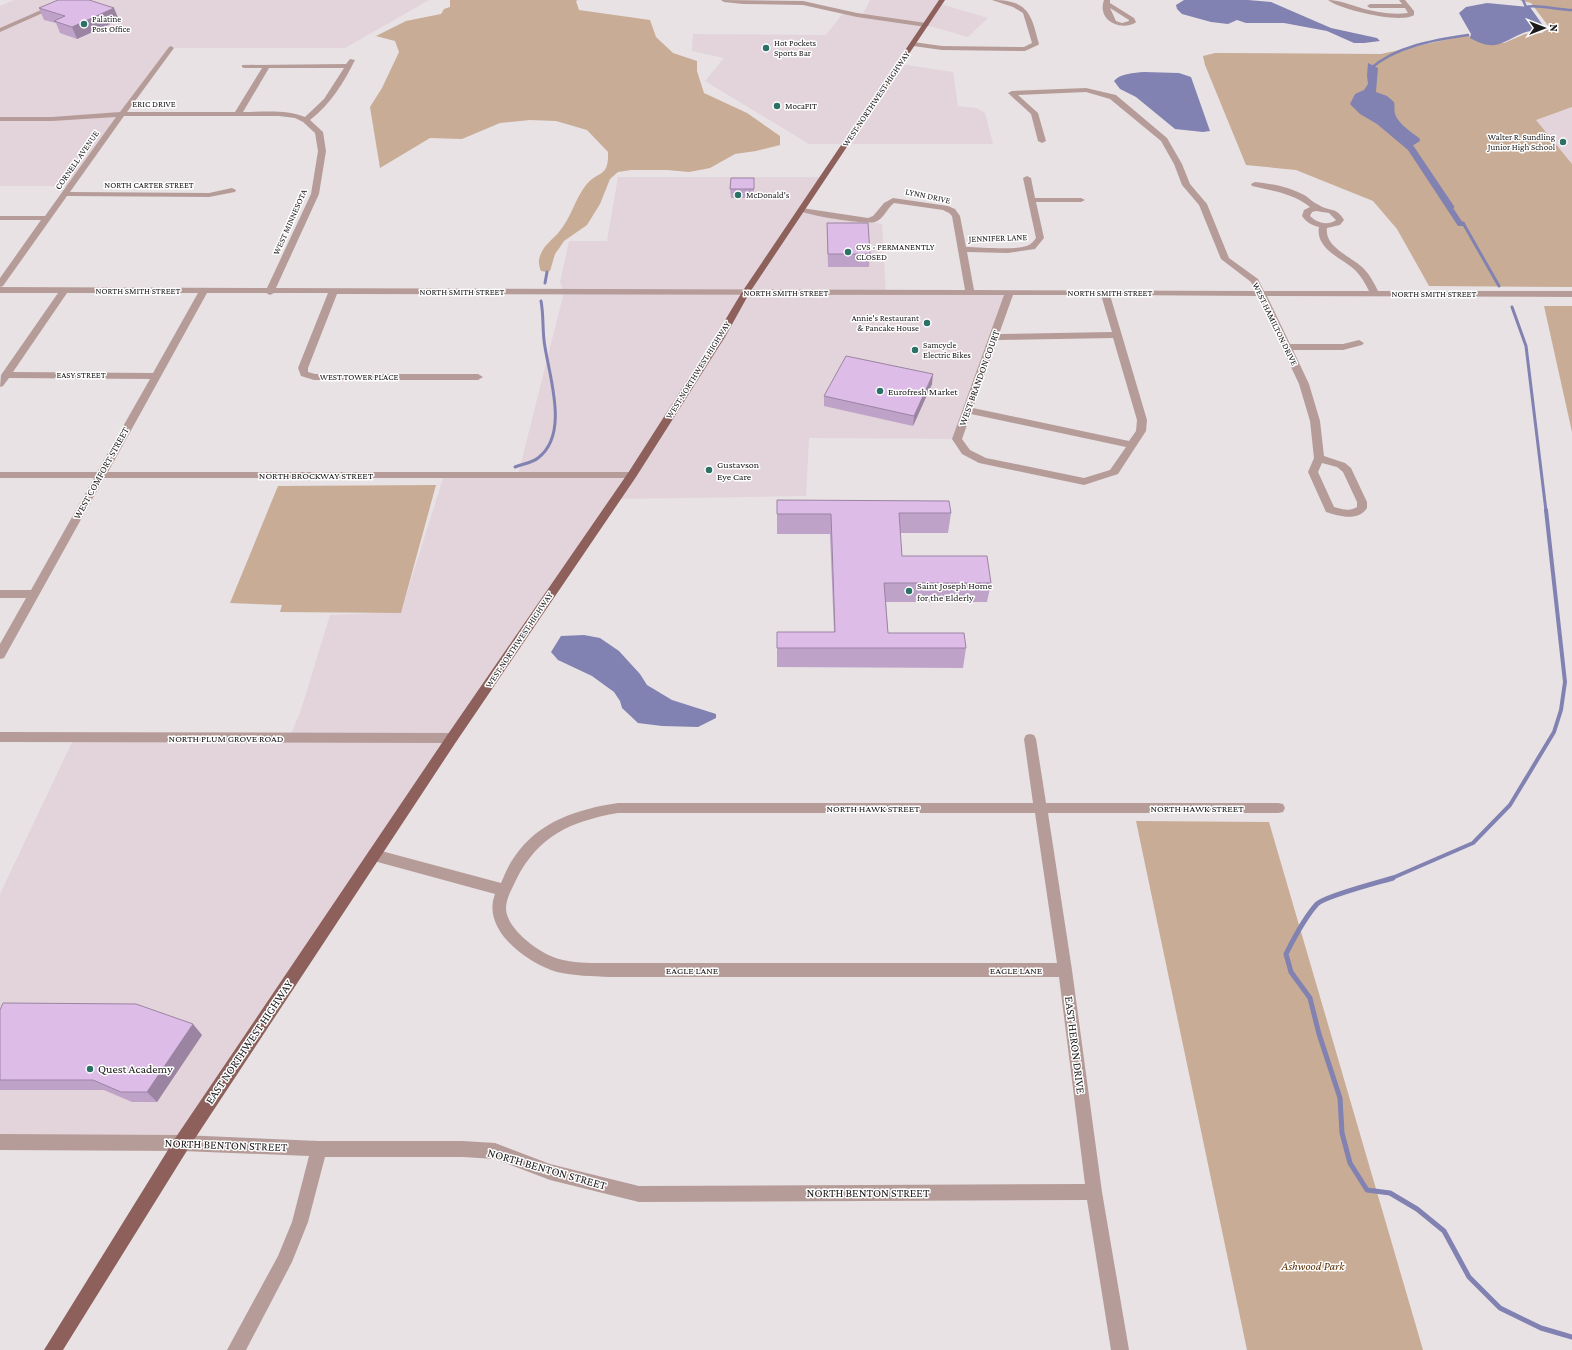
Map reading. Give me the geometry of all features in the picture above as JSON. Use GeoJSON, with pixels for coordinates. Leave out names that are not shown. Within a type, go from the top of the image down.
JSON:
{"type":"FeatureCollection","features":[{"type":"Feature","properties":{"kind":"main road","name":"WEST NORTHWEST HIGHWAY"},"geometry":{"type":"LineString","coordinates":[[452,738],[632,475],[720,337],[746,292],[942,0]]}},
{"type":"Feature","properties":{"kind":"main road","name":"EAST NORTHWEST HIGHWAY"},"geometry":{"type":"LineString","coordinates":[[53,1350],[182,1143],[452,738]]}},
{"type":"Feature","properties":{"kind":"street"},"geometry":{"type":"LineString","coordinates":[[0,30],[69,0]]}},
{"type":"Feature","properties":{"kind":"street"},"geometry":{"type":"LineString","coordinates":[[724,0],[743,2],[803,3],[857,15],[926,25]]}},
{"type":"Feature","properties":{"kind":"street"},"geometry":{"type":"LineString","coordinates":[[913,44],[942,48],[1025,49],[1036,44],[1027,14],[1024,9],[995,0]]}},
{"type":"Feature","properties":{"kind":"street"},"geometry":{"type":"LineString","coordinates":[[1331,0],[1345,6],[1399,16],[1411,15],[1404,3],[1345,6]]}},
{"type":"Feature","properties":{"kind":"street","name":"CORNELL AVENUE"},"geometry":{"type":"LineString","coordinates":[[0,284],[122,114],[172,48]]}},
{"type":"Feature","properties":{"kind":"street"},"geometry":{"type":"LineString","coordinates":[[244,66],[351,63],[316,113],[306,120]]}},
{"type":"Feature","properties":{"kind":"street"},"geometry":{"type":"LineString","coordinates":[[237,114],[267,66]]}},
{"type":"Feature","properties":{"kind":"street","name":"WEST HAMILTON DRIVE"},"geometry":{"type":"LineString","coordinates":[[1042,141],[1034,113],[1012,93],[1086,90],[1113,97],[1164,140],[1178,164],[1186,185],[1203,204],[1225,259],[1255,281],[1304,384],[1315,421],[1319,458],[1313,472],[1330,509],[1340,513],[1350,514],[1358,512],[1362,508],[1362,502],[1347,470],[1341,465],[1319,458]]}},
{"type":"Feature","properties":{"kind":"street","name":"ERIC DRIVE"},"geometry":{"type":"LineString","coordinates":[[0,119],[52,119],[122,114],[279,114],[296,116],[306,120]]}},
{"type":"Feature","properties":{"kind":"street","name":"WEST MINNESOTA"},"geometry":{"type":"LineString","coordinates":[[270,292],[315,194],[322,151],[319,132],[306,120]]}},
{"type":"Feature","properties":{"kind":"street","name":"JENNIFER LANE"},"geometry":{"type":"LineString","coordinates":[[962,249],[1019,249],[1032,247],[1040,238],[1027,178]]}},
{"type":"Feature","properties":{"kind":"street"},"geometry":{"type":"LineString","coordinates":[[1255,184],[1276,187],[1293,192],[1317,208]]}},
{"type":"Feature","properties":{"kind":"street","name":"NORTH CARTER STREET"},"geometry":{"type":"LineString","coordinates":[[66,194],[209,195],[232,190]]}},
{"type":"Feature","properties":{"kind":"street","name":"LYNN DRIVE"},"geometry":{"type":"LineString","coordinates":[[802,210],[862,220],[873,220],[879,215],[887,203],[893,200],[945,208],[952,211],[956,216],[970,293]]}},
{"type":"Feature","properties":{"kind":"street"},"geometry":{"type":"LineString","coordinates":[[1032,200],[1081,200]]}},
{"type":"Feature","properties":{"kind":"street"},"geometry":{"type":"LineString","coordinates":[[1317,208],[1328,210],[1339,217],[1338,222],[1335,224],[1323,226],[1310,221],[1306,216],[1308,210],[1317,208]]}},
{"type":"Feature","properties":{"kind":"street"},"geometry":{"type":"LineString","coordinates":[[0,218],[48,218]]}},
{"type":"Feature","properties":{"kind":"street"},"geometry":{"type":"LineString","coordinates":[[1323,226],[1321,231],[1323,240],[1331,248],[1353,263],[1362,272],[1375,294]]}},
{"type":"Feature","properties":{"kind":"street","name":"NORTH SMITH STREET"},"geometry":{"type":"LineString","coordinates":[[0,290],[202,292],[1572,294]]}},
{"type":"Feature","properties":{"kind":"street"},"geometry":{"type":"LineString","coordinates":[[0,384],[64,291]]}},
{"type":"Feature","properties":{"kind":"street","name":"WEST COMFORT STREET"},"geometry":{"type":"LineString","coordinates":[[0,655],[202,292]]}},
{"type":"Feature","properties":{"kind":"street","name":"WEST TOWER PLACE"},"geometry":{"type":"LineString","coordinates":[[333,292],[303,368],[304,374],[314,377],[478,377]]}},
{"type":"Feature","properties":{"kind":"street","name":"WEST BRANDON COURT"},"geometry":{"type":"LineString","coordinates":[[1010,293],[957,439],[966,452],[984,461],[1084,482],[1114,472],[1141,431],[1142,420],[1105,293]]}},
{"type":"Feature","properties":{"kind":"street"},"geometry":{"type":"LineString","coordinates":[[994,337],[1117,334]]}},
{"type":"Feature","properties":{"kind":"street"},"geometry":{"type":"LineString","coordinates":[[1287,347],[1343,347],[1359,343]]}},
{"type":"Feature","properties":{"kind":"street","name":"EASY STREET"},"geometry":{"type":"LineString","coordinates":[[6,375],[156,376]]}},
{"type":"Feature","properties":{"kind":"street"},"geometry":{"type":"LineString","coordinates":[[968,410],[1132,445]]}},
{"type":"Feature","properties":{"kind":"street","name":"NORTH BROCKWAY STREET"},"geometry":{"type":"LineString","coordinates":[[0,474],[632,475]]}},
{"type":"Feature","properties":{"kind":"street"},"geometry":{"type":"LineString","coordinates":[[0,594],[34,594]]}},
{"type":"Feature","properties":{"kind":"street","name":"NORTH PLUM GROVE ROAD"},"geometry":{"type":"LineString","coordinates":[[0,737],[452,738]]}},
{"type":"Feature","properties":{"kind":"street","name":"EAST HERON DRIVE"},"geometry":{"type":"LineString","coordinates":[[1030,739],[1065,970],[1094,1192],[1120,1350]]}},
{"type":"Feature","properties":{"kind":"street","name":"NORTH HAWK STREET"},"geometry":{"type":"LineString","coordinates":[[504,890],[520,861],[536,842],[553,827],[578,816],[598,810],[618,808],[1278,808]]}},
{"type":"Feature","properties":{"kind":"street"},"geometry":{"type":"LineString","coordinates":[[374,856],[504,890]]}},
{"type":"Feature","properties":{"kind":"street","name":"EAGLE LANE"},"geometry":{"type":"LineString","coordinates":[[504,890],[499,907],[502,922],[506,928],[529,950],[545,960],[564,967],[624,970],[1065,970]]}},
{"type":"Feature","properties":{"kind":"street","name":"NORTH BENTON STREET"},"geometry":{"type":"LineString","coordinates":[[0,1142],[182,1143],[319,1149],[463,1149],[495,1151],[550,1172],[639,1194],[1094,1192]]}},
{"type":"Feature","properties":{"kind":"street"},"geometry":{"type":"LineString","coordinates":[[236,1350],[280,1269],[295,1236],[319,1149]]}},
{"type":"Feature","properties":{"kind":"shaded area"},"geometry":{"type":"Polygon","coordinates":[[[14,0],[429,0],[345,48],[171,48],[71,186],[0,186],[0,6],[14,0]]]}},
{"type":"Feature","properties":{"kind":"shaded area"},"geometry":{"type":"Polygon","coordinates":[[[870,0],[942,0],[940,4],[988,18],[968,37],[926,25],[900,64],[953,72],[958,106],[976,108],[985,113],[993,144],[809,144],[705,81],[724,58],[692,51],[693,34],[826,35],[844,12],[862,16],[870,0]]]}},
{"type":"Feature","properties":{"kind":"shaded area","name":"Walter R. Sundling Junior High School"},"geometry":{"type":"Polygon","coordinates":[[[1572,107],[1572,164],[1535,120],[1572,107]]]}},
{"type":"Feature","properties":{"kind":"shaded area"},"geometry":{"type":"Polygon","coordinates":[[[618,177],[824,177],[802,210],[882,224],[886,293],[1009,293],[957,439],[809,438],[806,496],[615,499],[182,1143],[0,1142],[0,894],[74,738],[289,738],[300,713],[330,615],[401,612],[444,475],[518,475],[564,292],[560,282],[569,241],[607,241],[618,177]]]}},
{"type":"Feature","properties":{"kind":"green space"},"geometry":{"type":"Polygon","coordinates":[[[450,0],[578,0],[576,1],[579,10],[650,20],[656,37],[673,53],[697,61],[697,71],[704,93],[747,113],[780,136],[780,145],[735,154],[710,168],[689,172],[667,170],[631,170],[618,172],[610,179],[600,204],[587,225],[564,241],[555,254],[550,271],[541,271],[539,260],[541,252],[563,227],[586,185],[590,180],[602,173],[607,166],[608,152],[587,130],[556,121],[530,120],[500,123],[462,139],[430,138],[380,168],[370,107],[382,88],[399,52],[395,41],[376,36],[406,21],[441,14],[444,9],[450,7],[450,0]]]}},
{"type":"Feature","properties":{"kind":"green space"},"geometry":{"type":"Polygon","coordinates":[[[1519,0],[1572,0],[1572,107],[1536,120],[1572,164],[1572,287],[1429,286],[1397,229],[1373,201],[1296,170],[1246,165],[1205,65],[1203,56],[1215,53],[1381,54],[1468,35],[1475,39],[1504,43],[1525,34],[1542,33],[1549,27],[1531,3],[1519,0]]]}},
{"type":"Feature","properties":{"kind":"green space"},"geometry":{"type":"Polygon","coordinates":[[[1544,306],[1572,306],[1572,432],[1544,306]]]}},
{"type":"Feature","properties":{"kind":"green space"},"geometry":{"type":"Polygon","coordinates":[[[436,485],[401,613],[280,612],[282,605],[230,603],[278,486],[436,485]]]}},
{"type":"Feature","properties":{"kind":"green space","name":"Ashwood Park"},"geometry":{"type":"Polygon","coordinates":[[[1136,821],[1269,822],[1423,1350],[1247,1350],[1136,821]]]}},
{"type":"Feature","properties":{"kind":"water"},"geometry":{"type":"Polygon","coordinates":[[[1184,0],[1248,0],[1271,2],[1331,28],[1377,38],[1380,41],[1354,43],[1327,31],[1284,23],[1246,23],[1237,20],[1228,24],[1211,22],[1182,14],[1177,9],[1176,5],[1184,0]]]}},
{"type":"Feature","properties":{"kind":"water"},"geometry":{"type":"Polygon","coordinates":[[[1487,3],[1530,7],[1544,27],[1536,31],[1523,33],[1503,43],[1486,45],[1470,38],[1471,34],[1459,13],[1466,7],[1487,3]]]}},
{"type":"Feature","properties":{"kind":"water"},"geometry":{"type":"Polygon","coordinates":[[[1368,63],[1378,68],[1376,92],[1387,96],[1394,102],[1397,118],[1420,139],[1420,141],[1412,146],[1465,226],[1458,226],[1408,150],[1377,124],[1360,114],[1350,104],[1355,94],[1364,90],[1368,84],[1368,63]]]}},
{"type":"Feature","properties":{"kind":"water"},"geometry":{"type":"Polygon","coordinates":[[[1144,72],[1179,73],[1191,77],[1210,131],[1203,132],[1175,129],[1136,97],[1120,89],[1114,81],[1120,76],[1144,72]]]}},
{"type":"Feature","properties":{"kind":"water"},"geometry":{"type":"Polygon","coordinates":[[[584,635],[600,638],[619,651],[640,674],[647,685],[672,700],[716,714],[716,718],[698,727],[662,726],[638,723],[622,708],[620,701],[614,692],[592,676],[558,660],[551,652],[561,636],[584,635]]]}},
{"type":"Feature","properties":{"kind":"building"},"geometry":{"type":"Polygon","coordinates":[[[58,0],[89,0],[114,8],[72,27],[54,21],[65,16],[39,8],[58,0]]]}},
{"type":"Feature","properties":{"kind":"building"},"geometry":{"type":"Polygon","coordinates":[[[731,178],[754,178],[754,189],[730,189],[731,178]]]}},
{"type":"Feature","properties":{"kind":"building"},"geometry":{"type":"Polygon","coordinates":[[[827,223],[868,223],[870,254],[828,254],[827,223]]]}},
{"type":"Feature","properties":{"kind":"building","name":"Eurofresh Market"},"geometry":{"type":"Polygon","coordinates":[[[846,356],[933,374],[914,416],[824,396],[846,356]]]}},
{"type":"Feature","properties":{"kind":"building"},"geometry":{"type":"Polygon","coordinates":[[[777,500],[949,501],[951,513],[899,513],[902,556],[987,556],[991,583],[884,583],[888,633],[964,633],[966,648],[777,648],[777,632],[835,632],[831,514],[777,514],[777,500]]]}},
{"type":"Feature","properties":{"kind":"building","name":"Quest Academy"},"geometry":{"type":"Polygon","coordinates":[[[3,1003],[136,1004],[193,1024],[147,1092],[121,1092],[93,1080],[0,1080],[0,1010],[3,1003]]]}},
{"type":"Feature","properties":{"kind":"waterway"},"geometry":{"type":"LineString","coordinates":[[1523,0],[1526,7],[1535,6],[1572,10]]}},
{"type":"Feature","properties":{"kind":"waterway"},"geometry":{"type":"LineString","coordinates":[[1370,69],[1380,61],[1403,49],[1442,39],[1468,35]]}},
{"type":"Feature","properties":{"kind":"waterway"},"geometry":{"type":"LineString","coordinates":[[1412,146],[1453,207]]}},
{"type":"Feature","properties":{"kind":"waterway"},"geometry":{"type":"LineString","coordinates":[[1464,224],[1463,223],[1499,286]]}},
{"type":"Feature","properties":{"kind":"waterway"},"geometry":{"type":"LineString","coordinates":[[545,283],[547,272]]}},
{"type":"Feature","properties":{"kind":"waterway"},"geometry":{"type":"LineString","coordinates":[[515,467],[536,460],[547,448],[553,435],[555,406],[544,341],[541,301]]}},
{"type":"Feature","properties":{"kind":"waterway"},"geometry":{"type":"LineString","coordinates":[[1512,307],[1526,346],[1546,511]]}},
{"type":"Feature","properties":{"kind":"waterway"},"geometry":{"type":"LineString","coordinates":[[1391,879],[1473,843],[1510,805],[1554,732],[1561,710],[1565,682],[1546,510]]}},
{"type":"Feature","properties":{"kind":"waterway"},"geometry":{"type":"LineString","coordinates":[[1391,879],[1341,893],[1317,904],[1304,921],[1286,954],[1291,972],[1310,998],[1319,1034],[1340,1098],[1342,1133],[1350,1163],[1367,1190],[1390,1193],[1417,1209],[1444,1231],[1469,1277],[1500,1308],[1541,1328],[1572,1337]]}},
{"type":"Feature","properties":{"kind":"place","name":"Palatine Post Office"},"geometry":{"type":"Point","coordinates":[84,24]}},
{"type":"Feature","properties":{"kind":"place","name":"Hot Pockets Sports Bar"},"geometry":{"type":"Point","coordinates":[766,48]}},
{"type":"Feature","properties":{"kind":"place","name":"MocaFIT"},"geometry":{"type":"Point","coordinates":[777,106]}},
{"type":"Feature","properties":{"kind":"place","name":"Walter R. Sundling Junior High School"},"geometry":{"type":"Point","coordinates":[1563,142]}},
{"type":"Feature","properties":{"kind":"place","name":"McDonald's"},"geometry":{"type":"Point","coordinates":[738,195]}},
{"type":"Feature","properties":{"kind":"place","name":"CVS - PERMANENTLY CLOSED"},"geometry":{"type":"Point","coordinates":[848,252]}},
{"type":"Feature","properties":{"kind":"place","name":"Annie's Restaurant & Pancake House"},"geometry":{"type":"Point","coordinates":[927,323]}},
{"type":"Feature","properties":{"kind":"place","name":"Samcycle Electric Bikes"},"geometry":{"type":"Point","coordinates":[915,350]}},
{"type":"Feature","properties":{"kind":"place","name":"Eurofresh Market"},"geometry":{"type":"Point","coordinates":[880,391]}},
{"type":"Feature","properties":{"kind":"place","name":"Gustavson Eye Care"},"geometry":{"type":"Point","coordinates":[709,470]}},
{"type":"Feature","properties":{"kind":"place","name":"Saint Joseph Home for the Elderly"},"geometry":{"type":"Point","coordinates":[909,591]}},
{"type":"Feature","properties":{"kind":"place","name":"Quest Academy"},"geometry":{"type":"Point","coordinates":[90,1069]}}]}
